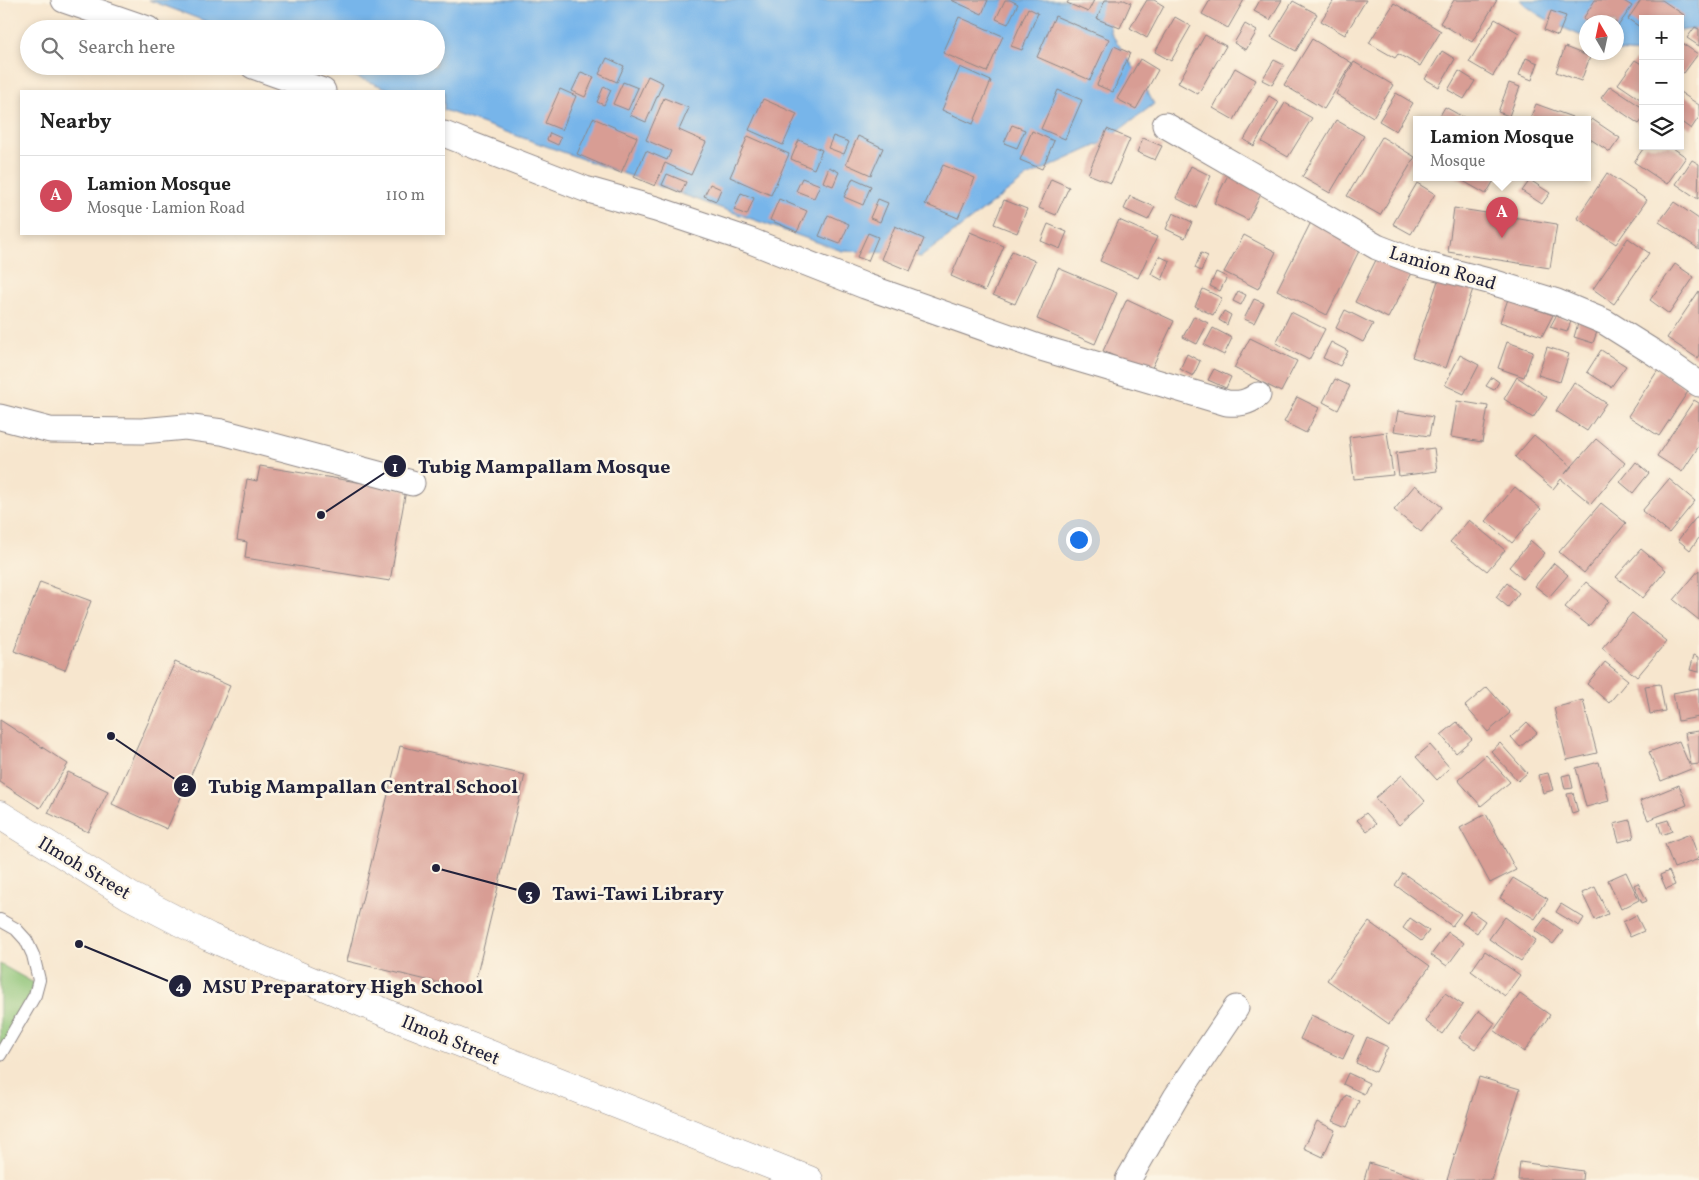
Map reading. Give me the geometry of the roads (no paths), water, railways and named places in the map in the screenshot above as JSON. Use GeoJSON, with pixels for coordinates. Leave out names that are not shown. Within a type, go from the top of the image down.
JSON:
{"type":"FeatureCollection","features":[{"type":"Feature","properties":{"kind":"street"},"geometry":{"type":"LineString","coordinates":[[64,0],[122,20]]}},
{"type":"Feature","properties":{"kind":"street"},"geometry":{"type":"LineString","coordinates":[[278,75],[320,90]]}},
{"type":"Feature","properties":{"kind":"street","name":"Lamion Road"},"geometry":{"type":"LineString","coordinates":[[1165,125],[1377,247],[1416,262],[1492,282],[1557,302],[1605,322],[1699,384]]}},
{"type":"Feature","properties":{"kind":"street"},"geometry":{"type":"LineString","coordinates":[[445,134],[585,189],[751,241],[865,286],[1038,347],[1227,403],[1242,404],[1258,395]]}},
{"type":"Feature","properties":{"kind":"street"},"geometry":{"type":"LineString","coordinates":[[0,417],[50,430],[142,431],[185,427],[222,432],[412,483]]}},
{"type":"Feature","properties":{"kind":"street","name":"Ilmoh Street"},"geometry":{"type":"LineString","coordinates":[[0,816],[130,896],[209,937],[400,1019],[809,1180]]}},
{"type":"Feature","properties":{"kind":"street"},"geometry":{"type":"LineString","coordinates":[[1128,1180],[1176,1097],[1236,1008]]}},
{"type":"Feature","properties":{"kind":"lane"},"geometry":{"type":"LineString","coordinates":[[0,920],[16,929],[26,940],[33,955],[39,980],[35,995],[0,1055]]}},
{"type":"Feature","properties":{"kind":"water"},"geometry":{"type":"Polygon","coordinates":[[[149,0],[1105,0],[1111,33],[1138,74],[1154,104],[1102,143],[1027,177],[921,257],[878,252],[842,251],[445,110],[445,90],[391,90],[350,75],[445,75],[445,20],[202,20],[149,0]]]}},
{"type":"Feature","properties":{"kind":"water"},"geometry":{"type":"Polygon","coordinates":[[[1520,0],[1699,0],[1699,28],[1684,30],[1684,15],[1639,15],[1639,53],[1624,52],[1624,15],[1579,15],[1579,35],[1534,12],[1520,0]]]}},
{"type":"Feature","properties":{"kind":"place","name":"Lamion Mosque"},"geometry":{"type":"Point","coordinates":[1502,238]}},
{"type":"Feature","properties":{"kind":"place","name":"Tubig Mampallam Mosque"},"geometry":{"type":"Point","coordinates":[321,515]}},
{"type":"Feature","properties":{"kind":"place","name":"Tubig Mampallan Central School"},"geometry":{"type":"Point","coordinates":[111,736]}},
{"type":"Feature","properties":{"kind":"place","name":"Tawi-Tawi Library"},"geometry":{"type":"Point","coordinates":[436,868]}},
{"type":"Feature","properties":{"kind":"place","name":"MSU Preparatory High School"},"geometry":{"type":"Point","coordinates":[79,944]}}]}
